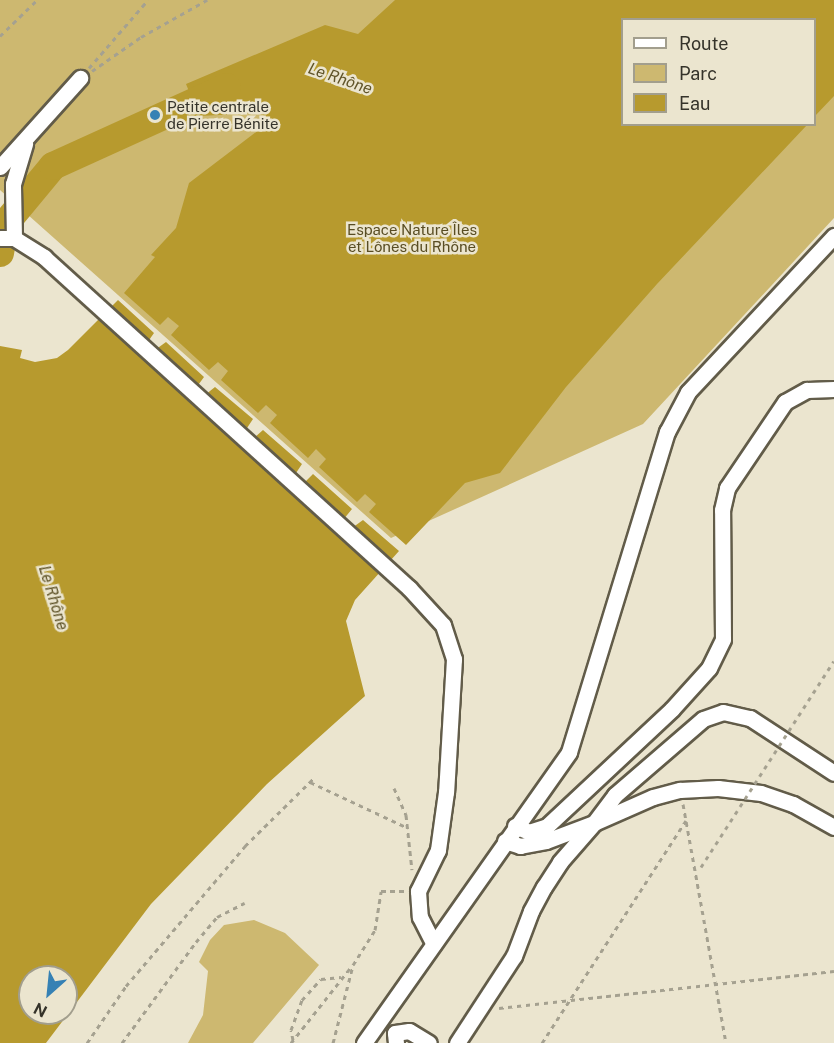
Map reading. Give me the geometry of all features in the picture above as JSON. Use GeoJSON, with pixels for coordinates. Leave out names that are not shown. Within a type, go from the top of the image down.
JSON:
{"type":"FeatureCollection","features":[{"type":"Feature","properties":{"kind":"lane"},"geometry":{"type":"LineString","coordinates":[[0,167],[80,78]]}},
{"type":"Feature","properties":{"kind":"lane"},"geometry":{"type":"LineString","coordinates":[[27,138],[13,184],[7,238],[44,257],[409,588],[443,625],[454,659],[446,792],[438,850],[418,891],[420,917],[434,945]]}},
{"type":"Feature","properties":{"kind":"lane"},"geometry":{"type":"LineString","coordinates":[[364,1043],[569,752],[626,560],[672,422],[688,393],[834,236]]}},
{"type":"Feature","properties":{"kind":"lane"},"geometry":{"type":"LineString","coordinates":[[515,826],[529,832],[547,826],[672,709],[709,668],[723,639],[722,510],[727,488],[785,402],[807,390],[834,389]]}},
{"type":"Feature","properties":{"kind":"lane"},"geometry":{"type":"LineString","coordinates":[[457,1043],[514,957],[531,910],[560,862],[624,787],[703,719],[723,712],[750,718],[834,773]]}},
{"type":"Feature","properties":{"kind":"lane"},"geometry":{"type":"LineString","coordinates":[[505,842],[520,846],[546,841],[629,807],[680,790],[718,788],[761,793],[793,804],[834,827]]}},
{"type":"Feature","properties":{"kind":"lane"},"geometry":{"type":"LineString","coordinates":[[378,1022],[395,1038],[409,1031],[429,1043]]}},
{"type":"Feature","properties":{"kind":"path"},"geometry":{"type":"LineString","coordinates":[[0,36],[38,0]]}},
{"type":"Feature","properties":{"kind":"path"},"geometry":{"type":"LineString","coordinates":[[80,78],[148,0]]}},
{"type":"Feature","properties":{"kind":"path"},"geometry":{"type":"LineString","coordinates":[[80,78],[141,37],[207,0]]}},
{"type":"Feature","properties":{"kind":"path"},"geometry":{"type":"LineString","coordinates":[[701,867],[834,660]]}},
{"type":"Feature","properties":{"kind":"path"},"geometry":{"type":"LineString","coordinates":[[87,1043],[133,977],[245,846],[311,781],[408,828]]}},
{"type":"Feature","properties":{"kind":"path"},"geometry":{"type":"LineString","coordinates":[[292,1041],[353,965],[375,930],[381,891],[418,891],[411,869],[406,815],[394,788]]}},
{"type":"Feature","properties":{"kind":"path"},"geometry":{"type":"LineString","coordinates":[[680,790],[726,1043]]}},
{"type":"Feature","properties":{"kind":"path"},"geometry":{"type":"LineString","coordinates":[[542,1043],[686,820]]}},
{"type":"Feature","properties":{"kind":"path"},"geometry":{"type":"LineString","coordinates":[[122,1043],[210,926],[217,918],[244,903]]}},
{"type":"Feature","properties":{"kind":"path"},"geometry":{"type":"LineString","coordinates":[[333,1043],[353,965]]}},
{"type":"Feature","properties":{"kind":"path"},"geometry":{"type":"LineString","coordinates":[[478,1010],[834,971]]}},
{"type":"Feature","properties":{"kind":"path"},"geometry":{"type":"LineString","coordinates":[[292,1041],[291,1030],[302,1000],[321,979],[342,977]]}},
{"type":"Feature","properties":{"kind":"green space","name":"Espace Nature Îles et Lônes du Rhône"},"geometry":{"type":"Polygon","coordinates":[[[0,0],[834,0],[834,218],[643,424],[391,538],[0,190],[0,0]]]}},
{"type":"Feature","properties":{"kind":"green space"},"geometry":{"type":"Polygon","coordinates":[[[254,920],[285,933],[319,965],[253,1043],[188,1043],[203,1015],[208,971],[199,962],[210,940],[224,925],[254,920]]]}},
{"type":"Feature","properties":{"kind":"water","name":"Espace Nature Îles et Lônes du Rhône"},"geometry":{"type":"Polygon","coordinates":[[[395,0],[834,0],[834,96],[816,115],[816,18],[621,18],[621,126],[806,126],[657,284],[566,387],[500,473],[465,483],[406,545],[369,512],[376,504],[365,494],[357,502],[319,467],[326,459],[316,449],[308,458],[270,423],[277,415],[266,405],[258,413],[221,380],[228,371],[218,362],[209,370],[171,335],[179,326],[168,317],[160,325],[124,293],[155,257],[151,255],[176,228],[189,183],[268,123],[262,113],[199,116],[186,84],[325,25],[358,34],[395,0]]]}},
{"type":"Feature","properties":{"kind":"water"},"geometry":{"type":"Polygon","coordinates":[[[118,300],[154,333],[147,343],[155,350],[166,342],[204,377],[196,388],[205,395],[215,387],[253,419],[245,431],[253,439],[263,430],[302,464],[294,476],[303,484],[313,474],[352,509],[343,520],[352,528],[363,520],[399,551],[355,600],[346,621],[365,696],[267,784],[151,904],[78,1001],[78,965],[18,965],[18,1025],[60,1025],[46,1043],[0,1043],[0,346],[22,350],[20,358],[35,362],[57,358],[118,300]]]}},
{"type":"Feature","properties":{"kind":"waterway","name":"Le Rhône"},"geometry":{"type":"LineString","coordinates":[[0,253],[5,224],[53,166],[227,87]]}},
{"type":"Feature","properties":{"kind":"place","name":"Petite centrale de Pierre Bénite"},"geometry":{"type":"Point","coordinates":[155,115]}}]}
